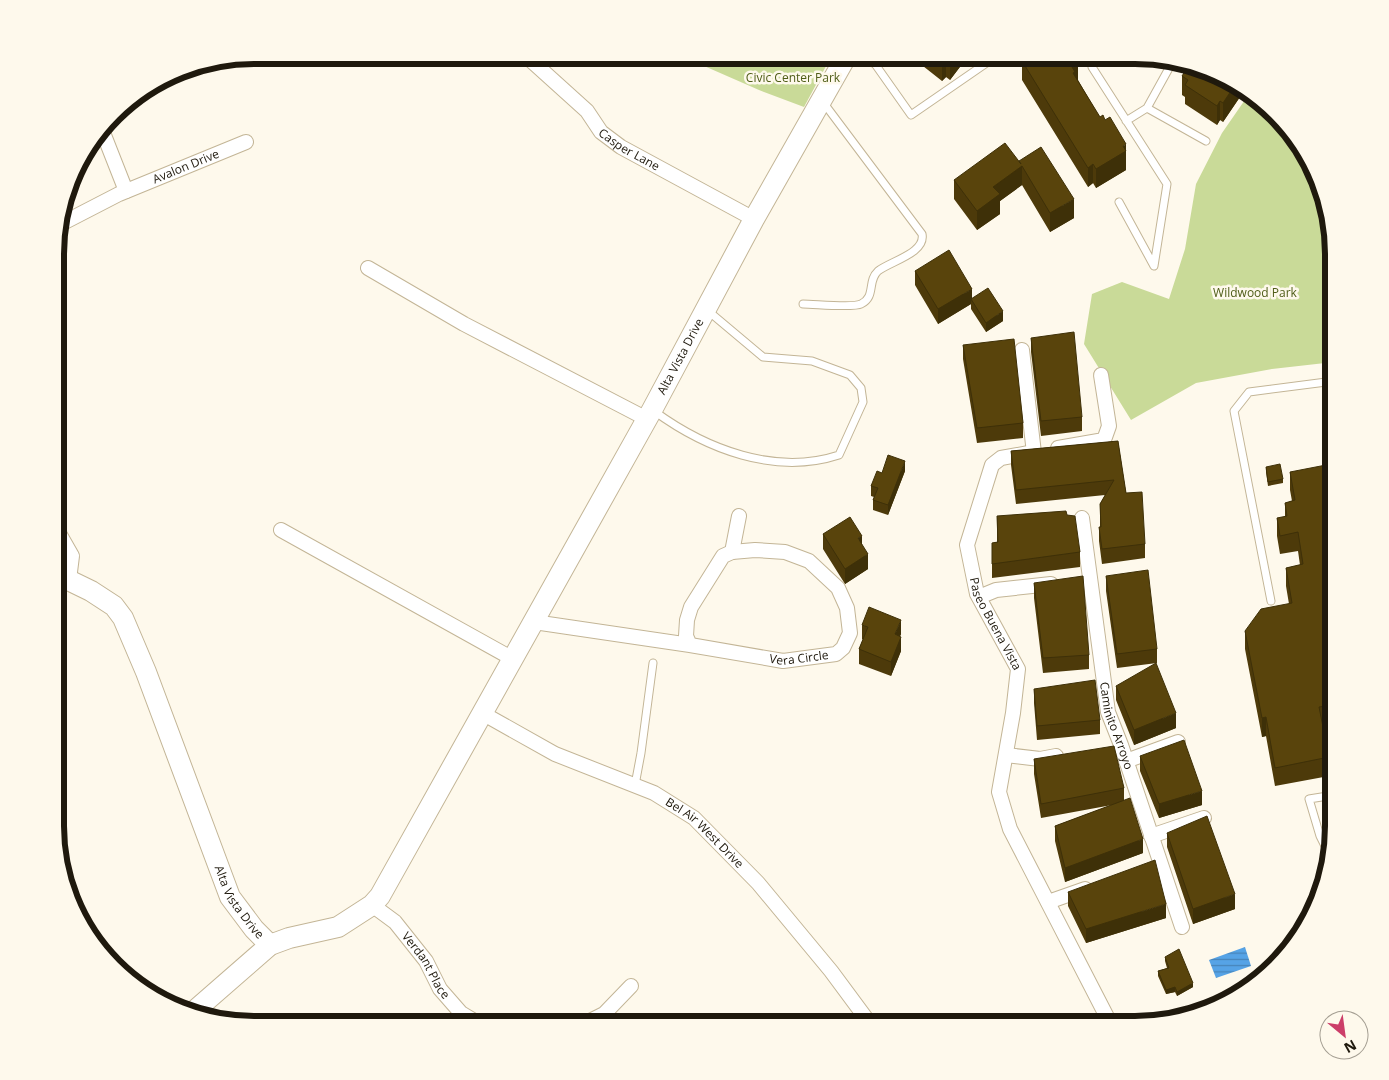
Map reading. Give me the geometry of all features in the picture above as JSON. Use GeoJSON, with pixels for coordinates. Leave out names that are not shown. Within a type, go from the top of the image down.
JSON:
{"type":"FeatureCollection","features":[{"type":"Feature","properties":{"kind":"street","name":"Casper Lane"},"geometry":{"type":"LineString","coordinates":[[536,64],[587,111],[601,132],[621,147],[754,219]]}},
{"type":"Feature","properties":{"kind":"street","name":"Alta Vista Drive"},"geometry":{"type":"LineString","coordinates":[[64,578],[91,591],[114,606],[123,618],[149,681],[230,897],[254,929],[270,945],[289,938],[338,927],[372,905],[380,896],[534,622],[650,414],[754,219],[842,64]]}},
{"type":"Feature","properties":{"kind":"street"},"geometry":{"type":"LineString","coordinates":[[104,136],[126,191]]}},
{"type":"Feature","properties":{"kind":"street","name":"Avalon Drive"},"geometry":{"type":"LineString","coordinates":[[66,222],[126,191],[246,142]]}},
{"type":"Feature","properties":{"kind":"street"},"geometry":{"type":"LineString","coordinates":[[368,268],[464,324],[650,414]]}},
{"type":"Feature","properties":{"kind":"street"},"geometry":{"type":"LineString","coordinates":[[1022,350],[1034,452]]}},
{"type":"Feature","properties":{"kind":"street","name":"Paseo Buena Vista"},"geometry":{"type":"LineString","coordinates":[[1102,375],[1109,426],[1104,440],[1001,458],[992,465],[967,545],[978,597],[1018,668],[999,792],[1010,829],[1107,1016]]}},
{"type":"Feature","properties":{"kind":"street"},"geometry":{"type":"LineString","coordinates":[[690,645],[686,636],[687,620],[691,607],[723,556],[732,552],[739,516]]}},
{"type":"Feature","properties":{"kind":"street","name":"Caminito Arroyo"},"geometry":{"type":"LineString","coordinates":[[1082,518],[1108,712],[1151,836],[1155,864],[1182,927]]}},
{"type":"Feature","properties":{"kind":"street"},"geometry":{"type":"LineString","coordinates":[[280,530],[513,659]]}},
{"type":"Feature","properties":{"kind":"street"},"geometry":{"type":"LineString","coordinates":[[64,542],[72,556],[64,575]]}},
{"type":"Feature","properties":{"kind":"street","name":"Vera Circle"},"geometry":{"type":"LineString","coordinates":[[534,622],[783,661],[836,654],[844,648],[850,633],[847,608],[838,588],[809,561],[785,552],[755,550],[732,552]]}},
{"type":"Feature","properties":{"kind":"street"},"geometry":{"type":"LineString","coordinates":[[978,597],[996,590],[1062,583]]}},
{"type":"Feature","properties":{"kind":"street","name":"Bel Air West Drive"},"geometry":{"type":"LineString","coordinates":[[482,714],[554,754],[654,793],[694,818],[758,883],[831,970],[861,1016]]}},
{"type":"Feature","properties":{"kind":"street"},"geometry":{"type":"LineString","coordinates":[[1126,761],[1178,742]]}},
{"type":"Feature","properties":{"kind":"street"},"geometry":{"type":"LineString","coordinates":[[1103,748],[1121,746]]}},
{"type":"Feature","properties":{"kind":"street"},"geometry":{"type":"LineString","coordinates":[[1006,754],[1040,759],[1067,754]]}},
{"type":"Feature","properties":{"kind":"street"},"geometry":{"type":"LineString","coordinates":[[1151,836],[1204,818]]}},
{"type":"Feature","properties":{"kind":"street"},"geometry":{"type":"LineString","coordinates":[[1048,902],[1095,886]]}},
{"type":"Feature","properties":{"kind":"street","name":"Verdant Place"},"geometry":{"type":"LineString","coordinates":[[372,905],[395,922],[426,961],[440,989],[460,1013],[465,1016]]}},
{"type":"Feature","properties":{"kind":"street"},"geometry":{"type":"LineString","coordinates":[[198,1008],[270,945]]}},
{"type":"Feature","properties":{"kind":"street"},"geometry":{"type":"LineString","coordinates":[[600,1016],[631,986]]}},
{"type":"Feature","properties":{"kind":"lane"},"geometry":{"type":"LineString","coordinates":[[875,64],[911,115],[985,64]]}},
{"type":"Feature","properties":{"kind":"lane"},"geometry":{"type":"LineString","coordinates":[[1092,64],[1167,184],[1154,266],[1119,202]]}},
{"type":"Feature","properties":{"kind":"lane"},"geometry":{"type":"LineString","coordinates":[[1126,121],[1147,108],[1170,67]]}},
{"type":"Feature","properties":{"kind":"lane"},"geometry":{"type":"LineString","coordinates":[[803,304],[860,305],[868,300],[871,294],[871,281],[878,272],[919,247],[923,240],[922,234],[822,100]]}},
{"type":"Feature","properties":{"kind":"lane"},"geometry":{"type":"LineString","coordinates":[[1147,108],[1206,141]]}},
{"type":"Feature","properties":{"kind":"lane"},"geometry":{"type":"LineString","coordinates":[[650,414],[701,441],[744,457],[784,462],[825,460],[839,455],[863,402],[862,388],[850,375],[812,362],[763,357],[706,309]]}},
{"type":"Feature","properties":{"kind":"lane"},"geometry":{"type":"LineString","coordinates":[[1272,600],[1234,411],[1248,392],[1325,382]]}},
{"type":"Feature","properties":{"kind":"lane"},"geometry":{"type":"LineString","coordinates":[[635,785],[653,663]]}},
{"type":"Feature","properties":{"kind":"lane"},"geometry":{"type":"LineString","coordinates":[[1324,845],[1309,799],[1325,796]]}},
{"type":"Feature","properties":{"kind":"green space","name":"Civic Center Park"},"geometry":{"type":"Polygon","coordinates":[[[700,64],[827,64],[804,107],[700,64]]]}},
{"type":"Feature","properties":{"kind":"green space","name":"Wildwood Park"},"geometry":{"type":"Polygon","coordinates":[[[1245,99],[1286,138],[1300,159],[1311,181],[1322,217],[1325,242],[1325,363],[1272,369],[1196,383],[1131,420],[1084,344],[1092,294],[1122,282],[1169,299],[1185,249],[1196,184],[1222,133],[1245,99]]]}},
{"type":"Feature","properties":{"kind":"water"},"geometry":{"type":"Polygon","coordinates":[[[1245,947],[1251,966],[1216,978],[1209,960],[1245,947]]]}},
{"type":"Feature","properties":{"kind":"building"},"geometry":{"type":"Polygon","coordinates":[[[1024,64],[1076,64],[1072,67],[1075,72],[1073,73],[1100,117],[1103,115],[1105,120],[1110,117],[1126,144],[1123,146],[1126,151],[1096,169],[1093,164],[1088,168],[1024,64]]]}},
{"type":"Feature","properties":{"kind":"building"},"geometry":{"type":"Polygon","coordinates":[[[1186,70],[1208,78],[1232,90],[1223,103],[1220,101],[1217,106],[1185,85],[1188,80],[1182,76],[1186,70]]]}},
{"type":"Feature","properties":{"kind":"building"},"geometry":{"type":"Polygon","coordinates":[[[1005,143],[1021,164],[1019,161],[1041,147],[1074,199],[1050,213],[1022,166],[993,187],[1000,194],[977,211],[954,180],[1005,143]]]}},
{"type":"Feature","properties":{"kind":"building"},"geometry":{"type":"Polygon","coordinates":[[[949,250],[972,289],[938,309],[915,271],[949,250]]]}},
{"type":"Feature","properties":{"kind":"building"},"geometry":{"type":"Polygon","coordinates":[[[988,288],[1003,311],[986,323],[971,299],[988,288]]]}},
{"type":"Feature","properties":{"kind":"building"},"geometry":{"type":"Polygon","coordinates":[[[1074,332],[1082,417],[1041,421],[1031,338],[1074,332]]]}},
{"type":"Feature","properties":{"kind":"building"},"geometry":{"type":"Polygon","coordinates":[[[1014,339],[1023,423],[977,428],[963,345],[1014,339]]]}},
{"type":"Feature","properties":{"kind":"building"},"geometry":{"type":"Polygon","coordinates":[[[1118,441],[1126,493],[1142,492],[1145,544],[1102,549],[1099,527],[1101,527],[1100,504],[1114,480],[1016,490],[1011,451],[1118,441]]]}},
{"type":"Feature","properties":{"kind":"building"},"geometry":{"type":"Polygon","coordinates":[[[888,455],[905,461],[888,505],[873,500],[878,488],[871,486],[877,471],[882,473],[888,455]]]}},
{"type":"Feature","properties":{"kind":"building"},"geometry":{"type":"Polygon","coordinates":[[[1280,464],[1283,479],[1268,482],[1266,467],[1280,464]]]}},
{"type":"Feature","properties":{"kind":"building"},"geometry":{"type":"Polygon","coordinates":[[[1325,465],[1325,584],[1323,584],[1325,594],[1325,706],[1319,707],[1325,737],[1325,758],[1275,768],[1266,717],[1262,718],[1245,631],[1261,609],[1292,603],[1286,568],[1303,564],[1298,532],[1280,536],[1277,518],[1287,516],[1285,503],[1295,500],[1290,472],[1325,465]]]}},
{"type":"Feature","properties":{"kind":"building"},"geometry":{"type":"Polygon","coordinates":[[[1066,511],[1067,515],[1075,516],[1080,552],[992,564],[992,543],[998,542],[997,516],[1066,511]]]}},
{"type":"Feature","properties":{"kind":"building"},"geometry":{"type":"Polygon","coordinates":[[[850,517],[862,536],[858,538],[868,554],[845,569],[823,534],[850,517]]]}},
{"type":"Feature","properties":{"kind":"building"},"geometry":{"type":"Polygon","coordinates":[[[1148,570],[1157,649],[1117,654],[1106,576],[1148,570]]]}},
{"type":"Feature","properties":{"kind":"building"},"geometry":{"type":"Polygon","coordinates":[[[1083,576],[1089,655],[1043,658],[1034,583],[1083,576]]]}},
{"type":"Feature","properties":{"kind":"building"},"geometry":{"type":"Polygon","coordinates":[[[869,607],[901,620],[895,634],[901,637],[891,662],[859,649],[868,627],[862,625],[869,607]]]}},
{"type":"Feature","properties":{"kind":"building"},"geometry":{"type":"Polygon","coordinates":[[[1156,663],[1176,713],[1134,730],[1116,686],[1156,663]]]}},
{"type":"Feature","properties":{"kind":"building"},"geometry":{"type":"Polygon","coordinates":[[[1095,680],[1100,720],[1037,726],[1034,689],[1095,680]]]}},
{"type":"Feature","properties":{"kind":"building"},"geometry":{"type":"Polygon","coordinates":[[[1184,740],[1202,791],[1159,804],[1140,756],[1184,740]]]}},
{"type":"Feature","properties":{"kind":"building"},"geometry":{"type":"Polygon","coordinates":[[[1114,746],[1124,788],[1041,804],[1034,759],[1114,746]]]}},
{"type":"Feature","properties":{"kind":"building"},"geometry":{"type":"Polygon","coordinates":[[[1130,798],[1143,839],[1065,868],[1055,826],[1130,798]]]}},
{"type":"Feature","properties":{"kind":"building"},"geometry":{"type":"Polygon","coordinates":[[[1207,816],[1235,894],[1193,909],[1167,833],[1207,816]]]}},
{"type":"Feature","properties":{"kind":"building"},"geometry":{"type":"Polygon","coordinates":[[[1155,860],[1166,904],[1086,929],[1068,892],[1155,860]]]}},
{"type":"Feature","properties":{"kind":"building"},"geometry":{"type":"Polygon","coordinates":[[[1179,949],[1193,983],[1177,992],[1175,987],[1166,990],[1158,971],[1169,968],[1165,957],[1179,949]]]}}]}
